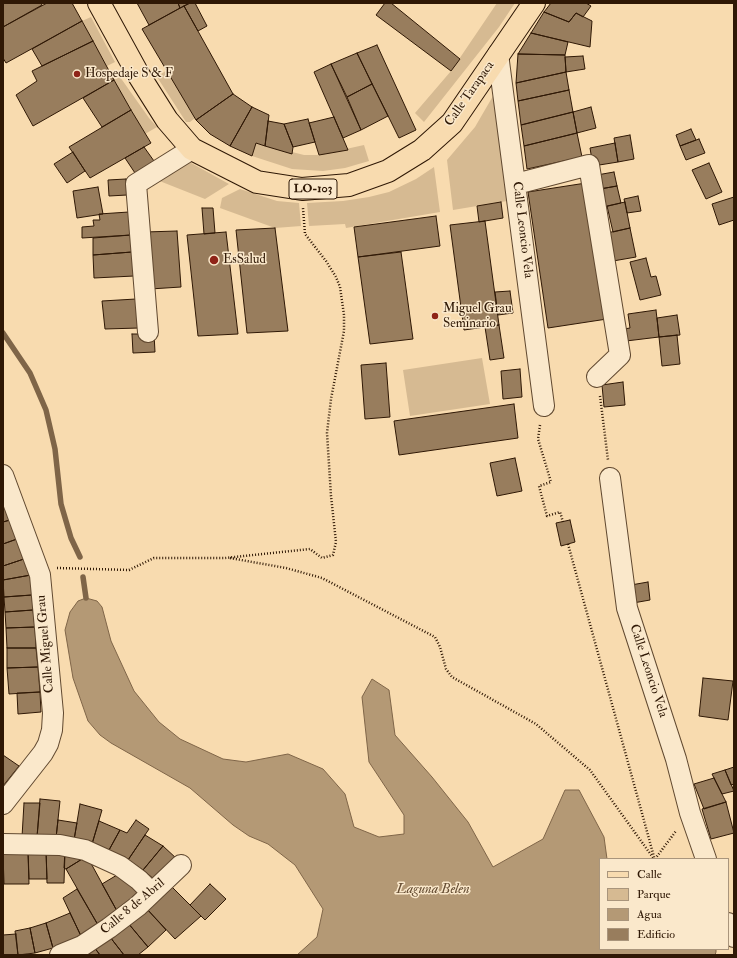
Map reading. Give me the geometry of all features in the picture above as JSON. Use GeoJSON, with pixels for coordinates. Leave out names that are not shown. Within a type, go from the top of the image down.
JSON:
{"type":"FeatureCollection","features":[{"type":"Feature","properties":{"kind":"main road","name":"Calle Tarapaca"},"geometry":{"type":"LineString","coordinates":[[99,3],[138,74],[167,120],[192,149],[257,182],[302,190],[350,185],[388,171],[422,150],[452,123],[534,3]]}},
{"type":"Feature","properties":{"kind":"street","name":"Calle Leoncio Vela"},"geometry":{"type":"LineString","coordinates":[[498,54],[544,406]]}},
{"type":"Feature","properties":{"kind":"street"},"geometry":{"type":"LineString","coordinates":[[148,332],[136,184],[192,149]]}},
{"type":"Feature","properties":{"kind":"street"},"geometry":{"type":"LineString","coordinates":[[516,184],[589,166],[620,355],[597,377]]}},
{"type":"Feature","properties":{"kind":"street","name":"Calle Miguel Grau"},"geometry":{"type":"LineString","coordinates":[[3,475],[40,574],[52,713],[52,730],[48,744],[43,753],[3,804]]}},
{"type":"Feature","properties":{"kind":"street","name":"Calle Leoncio Vela"},"geometry":{"type":"LineString","coordinates":[[610,478],[627,608],[676,759],[690,813],[706,858]]}},
{"type":"Feature","properties":{"kind":"street"},"geometry":{"type":"LineString","coordinates":[[3,844],[53,845],[85,850],[110,860],[120,866],[139,880],[151,892]]}},
{"type":"Feature","properties":{"kind":"street","name":"Calle 8 de Abril"},"geometry":{"type":"LineString","coordinates":[[60,955],[82,946],[110,928],[138,906],[181,865]]}},
{"type":"Feature","properties":{"kind":"street"},"geometry":{"type":"LineString","coordinates":[[729,925],[734,937]]}},
{"type":"Feature","properties":{"kind":"path"},"geometry":{"type":"LineString","coordinates":[[40,574],[61,567],[129,570],[154,558],[225,558],[310,549],[322,558],[334,555],[336,542],[327,433],[330,404],[344,331],[344,315],[340,287],[336,277],[326,261],[305,234],[302,190]]}},
{"type":"Feature","properties":{"kind":"path"},"geometry":{"type":"LineString","coordinates":[[597,377],[610,478]]}},
{"type":"Feature","properties":{"kind":"path"},"geometry":{"type":"LineString","coordinates":[[544,406],[538,439],[551,482],[539,486],[547,516],[560,512],[563,522]]}},
{"type":"Feature","properties":{"kind":"path"},"geometry":{"type":"LineString","coordinates":[[568,544],[655,858]]}},
{"type":"Feature","properties":{"kind":"path"},"geometry":{"type":"LineString","coordinates":[[225,558],[286,568],[322,578],[435,637],[440,647],[446,669],[452,677],[536,724],[590,770],[654,858]]}},
{"type":"Feature","properties":{"kind":"path"},"geometry":{"type":"LineString","coordinates":[[656,858],[690,813]]}},
{"type":"Feature","properties":{"kind":"green space"},"geometry":{"type":"Polygon","coordinates":[[[497,3],[515,3],[499,27],[424,122],[415,113],[451,71],[497,3]]]}},
{"type":"Feature","properties":{"kind":"green space"},"geometry":{"type":"Polygon","coordinates":[[[91,17],[115,62],[107,66],[82,21],[91,17]]]}},
{"type":"Feature","properties":{"kind":"green space"},"geometry":{"type":"Polygon","coordinates":[[[167,70],[195,118],[190,122],[186,122],[157,77],[167,70]]]}},
{"type":"Feature","properties":{"kind":"green space"},"geometry":{"type":"Polygon","coordinates":[[[120,77],[157,127],[145,134],[114,80],[120,77]]]}},
{"type":"Feature","properties":{"kind":"green space"},"geometry":{"type":"Polygon","coordinates":[[[493,96],[507,201],[453,210],[447,160],[475,127],[493,96]]]}},
{"type":"Feature","properties":{"kind":"green space"},"geometry":{"type":"Polygon","coordinates":[[[256,143],[304,155],[319,155],[364,145],[369,161],[345,168],[323,171],[292,169],[252,156],[256,143]]]}},
{"type":"Feature","properties":{"kind":"green space"},"geometry":{"type":"Polygon","coordinates":[[[184,159],[229,184],[205,199],[157,180],[184,159]]]}},
{"type":"Feature","properties":{"kind":"green space"},"geometry":{"type":"Polygon","coordinates":[[[434,167],[440,212],[346,228],[345,224],[309,226],[307,203],[343,201],[389,192],[416,179],[434,167]]]}},
{"type":"Feature","properties":{"kind":"green space"},"geometry":{"type":"Polygon","coordinates":[[[240,189],[277,201],[299,203],[301,226],[275,228],[220,208],[222,198],[240,189]]]}},
{"type":"Feature","properties":{"kind":"green space"},"geometry":{"type":"Polygon","coordinates":[[[482,358],[490,404],[410,416],[403,370],[482,358]]]}},
{"type":"Feature","properties":{"kind":"water","name":"Laguna Belen"},"geometry":{"type":"Polygon","coordinates":[[[86,598],[97,601],[102,607],[111,641],[134,691],[159,722],[180,739],[223,759],[246,762],[288,754],[323,769],[345,794],[354,827],[379,837],[404,834],[404,815],[369,762],[362,697],[372,679],[389,690],[395,735],[432,777],[468,822],[493,867],[543,839],[565,790],[579,790],[604,837],[607,858],[599,858],[599,950],[716,950],[715,955],[297,955],[317,937],[323,909],[295,865],[268,844],[249,836],[233,825],[190,788],[111,743],[100,735],[88,721],[73,678],[65,630],[70,612],[78,601],[86,598]]]}},
{"type":"Feature","properties":{"kind":"building"},"geometry":{"type":"Polygon","coordinates":[[[3,3],[41,3],[42,5],[3,27],[3,3]]]}},
{"type":"Feature","properties":{"kind":"building"},"geometry":{"type":"Polygon","coordinates":[[[47,3],[72,3],[82,21],[6,63],[3,58],[3,27],[47,3]]]}},
{"type":"Feature","properties":{"kind":"building"},"geometry":{"type":"Polygon","coordinates":[[[137,3],[178,3],[180,8],[149,25],[137,3]]]}},
{"type":"Feature","properties":{"kind":"building"},"geometry":{"type":"Polygon","coordinates":[[[178,3],[190,3],[180,8],[178,3]]]}},
{"type":"Feature","properties":{"kind":"building"},"geometry":{"type":"Polygon","coordinates":[[[190,3],[195,3],[207,26],[198,31],[184,6],[190,3]]]}},
{"type":"Feature","properties":{"kind":"building"},"geometry":{"type":"Polygon","coordinates":[[[385,3],[391,3],[460,59],[451,71],[376,15],[385,3]]]}},
{"type":"Feature","properties":{"kind":"building"},"geometry":{"type":"Polygon","coordinates":[[[551,3],[586,3],[591,6],[583,17],[576,13],[569,22],[544,12],[551,3]]]}},
{"type":"Feature","properties":{"kind":"building"},"geometry":{"type":"Polygon","coordinates":[[[184,6],[233,94],[196,120],[142,29],[184,6]]]}},
{"type":"Feature","properties":{"kind":"building"},"geometry":{"type":"Polygon","coordinates":[[[544,12],[569,22],[576,13],[592,21],[590,47],[531,33],[544,12]]]}},
{"type":"Feature","properties":{"kind":"building"},"geometry":{"type":"Polygon","coordinates":[[[82,21],[93,41],[42,66],[32,49],[82,21]]]}},
{"type":"Feature","properties":{"kind":"building"},"geometry":{"type":"Polygon","coordinates":[[[531,33],[568,42],[565,55],[518,54],[531,33]]]}},
{"type":"Feature","properties":{"kind":"building"},"geometry":{"type":"Polygon","coordinates":[[[93,41],[114,80],[33,126],[16,95],[37,81],[32,71],[93,41]]]}},
{"type":"Feature","properties":{"kind":"building"},"geometry":{"type":"Polygon","coordinates":[[[377,45],[416,130],[399,138],[357,53],[377,45]]]}},
{"type":"Feature","properties":{"kind":"building"},"geometry":{"type":"Polygon","coordinates":[[[357,53],[372,84],[347,97],[331,64],[357,53]]]}},
{"type":"Feature","properties":{"kind":"building"},"geometry":{"type":"Polygon","coordinates":[[[518,54],[565,55],[566,72],[516,83],[518,54]]]}},
{"type":"Feature","properties":{"kind":"building"},"geometry":{"type":"Polygon","coordinates":[[[583,56],[585,69],[566,72],[565,57],[583,56]]]}},
{"type":"Feature","properties":{"kind":"building"},"geometry":{"type":"Polygon","coordinates":[[[331,64],[361,130],[343,138],[314,72],[331,64]]]}},
{"type":"Feature","properties":{"kind":"building"},"geometry":{"type":"Polygon","coordinates":[[[566,72],[569,90],[518,101],[516,83],[566,72]]]}},
{"type":"Feature","properties":{"kind":"building"},"geometry":{"type":"Polygon","coordinates":[[[114,80],[131,110],[102,127],[83,98],[114,80]]]}},
{"type":"Feature","properties":{"kind":"building"},"geometry":{"type":"Polygon","coordinates":[[[372,84],[388,116],[361,130],[347,97],[372,84]]]}},
{"type":"Feature","properties":{"kind":"building"},"geometry":{"type":"Polygon","coordinates":[[[569,90],[573,112],[521,125],[518,101],[569,90]]]}},
{"type":"Feature","properties":{"kind":"building"},"geometry":{"type":"Polygon","coordinates":[[[233,94],[252,107],[230,146],[210,134],[196,120],[233,94]]]}},
{"type":"Feature","properties":{"kind":"building"},"geometry":{"type":"Polygon","coordinates":[[[252,107],[269,115],[265,146],[256,143],[252,156],[230,146],[252,107]]]}},
{"type":"Feature","properties":{"kind":"building"},"geometry":{"type":"Polygon","coordinates":[[[591,107],[596,128],[577,133],[573,112],[591,107]]]}},
{"type":"Feature","properties":{"kind":"building"},"geometry":{"type":"Polygon","coordinates":[[[131,110],[151,143],[90,178],[69,147],[131,110]]]}},
{"type":"Feature","properties":{"kind":"building"},"geometry":{"type":"Polygon","coordinates":[[[573,112],[577,133],[524,146],[521,125],[573,112]]]}},
{"type":"Feature","properties":{"kind":"building"},"geometry":{"type":"Polygon","coordinates":[[[334,117],[348,150],[319,155],[309,123],[334,117]]]}},
{"type":"Feature","properties":{"kind":"building"},"geometry":{"type":"Polygon","coordinates":[[[308,119],[315,142],[293,147],[284,124],[308,119]]]}},
{"type":"Feature","properties":{"kind":"building"},"geometry":{"type":"Polygon","coordinates":[[[268,121],[284,124],[293,147],[292,154],[265,146],[268,121]]]}},
{"type":"Feature","properties":{"kind":"building"},"geometry":{"type":"Polygon","coordinates":[[[691,129],[696,140],[680,146],[676,135],[691,129]]]}},
{"type":"Feature","properties":{"kind":"building"},"geometry":{"type":"Polygon","coordinates":[[[577,133],[582,157],[527,169],[524,146],[577,133]]]}},
{"type":"Feature","properties":{"kind":"building"},"geometry":{"type":"Polygon","coordinates":[[[630,135],[634,159],[618,162],[614,138],[630,135]]]}},
{"type":"Feature","properties":{"kind":"building"},"geometry":{"type":"Polygon","coordinates":[[[699,139],[705,153],[686,160],[680,146],[699,139]]]}},
{"type":"Feature","properties":{"kind":"building"},"geometry":{"type":"Polygon","coordinates":[[[615,143],[618,162],[593,166],[590,148],[615,143]]]}},
{"type":"Feature","properties":{"kind":"building"},"geometry":{"type":"Polygon","coordinates":[[[144,147],[154,161],[135,173],[125,158],[144,147]]]}},
{"type":"Feature","properties":{"kind":"building"},"geometry":{"type":"Polygon","coordinates":[[[73,152],[85,171],[67,183],[54,164],[73,152]]]}},
{"type":"Feature","properties":{"kind":"building"},"geometry":{"type":"Polygon","coordinates":[[[709,163],[722,192],[706,199],[692,170],[709,163]]]}},
{"type":"Feature","properties":{"kind":"building"},"geometry":{"type":"Polygon","coordinates":[[[614,172],[617,186],[600,189],[597,175],[614,172]]]}},
{"type":"Feature","properties":{"kind":"building"},"geometry":{"type":"Polygon","coordinates":[[[126,179],[127,195],[109,196],[108,180],[126,179]]]}},
{"type":"Feature","properties":{"kind":"building"},"geometry":{"type":"Polygon","coordinates":[[[586,183],[607,319],[548,328],[528,192],[586,183]]]}},
{"type":"Feature","properties":{"kind":"building"},"geometry":{"type":"Polygon","coordinates":[[[617,186],[621,203],[604,207],[600,189],[617,186]]]}},
{"type":"Feature","properties":{"kind":"building"},"geometry":{"type":"Polygon","coordinates":[[[98,187],[103,214],[77,218],[73,191],[98,187]]]}},
{"type":"Feature","properties":{"kind":"building"},"geometry":{"type":"Polygon","coordinates":[[[638,196],[641,211],[627,213],[624,199],[638,196]]]}},
{"type":"Feature","properties":{"kind":"building"},"geometry":{"type":"Polygon","coordinates":[[[734,197],[734,220],[719,225],[712,204],[734,197]]]}},
{"type":"Feature","properties":{"kind":"building"},"geometry":{"type":"Polygon","coordinates":[[[501,202],[503,218],[479,222],[477,206],[501,202]]]}},
{"type":"Feature","properties":{"kind":"building"},"geometry":{"type":"Polygon","coordinates":[[[625,202],[630,228],[613,232],[607,206],[625,202]]]}},
{"type":"Feature","properties":{"kind":"building"},"geometry":{"type":"Polygon","coordinates":[[[202,208],[213,208],[215,233],[204,234],[202,208]]]}},
{"type":"Feature","properties":{"kind":"building"},"geometry":{"type":"Polygon","coordinates":[[[129,212],[131,235],[82,238],[82,227],[94,226],[93,220],[100,220],[99,214],[129,212]]]}},
{"type":"Feature","properties":{"kind":"building"},"geometry":{"type":"Polygon","coordinates":[[[436,216],[440,246],[358,257],[354,227],[436,216]]]}},
{"type":"Feature","properties":{"kind":"building"},"geometry":{"type":"Polygon","coordinates":[[[485,221],[499,325],[464,330],[450,225],[485,221]]]}},
{"type":"Feature","properties":{"kind":"building"},"geometry":{"type":"Polygon","coordinates":[[[275,228],[288,331],[247,333],[236,230],[275,228]]]}},
{"type":"Feature","properties":{"kind":"building"},"geometry":{"type":"Polygon","coordinates":[[[630,228],[636,257],[613,261],[607,233],[630,228]]]}},
{"type":"Feature","properties":{"kind":"building"},"geometry":{"type":"Polygon","coordinates":[[[177,231],[181,287],[150,289],[145,232],[177,231]]]}},
{"type":"Feature","properties":{"kind":"building"},"geometry":{"type":"Polygon","coordinates":[[[226,232],[238,334],[198,336],[187,235],[226,232]]]}},
{"type":"Feature","properties":{"kind":"building"},"geometry":{"type":"Polygon","coordinates":[[[131,235],[132,252],[93,255],[93,238],[131,235]]]}},
{"type":"Feature","properties":{"kind":"building"},"geometry":{"type":"Polygon","coordinates":[[[132,252],[134,276],[94,278],[93,255],[132,252]]]}},
{"type":"Feature","properties":{"kind":"building"},"geometry":{"type":"Polygon","coordinates":[[[401,252],[413,339],[370,344],[358,257],[401,252]]]}},
{"type":"Feature","properties":{"kind":"building"},"geometry":{"type":"Polygon","coordinates":[[[646,258],[651,277],[656,276],[661,295],[640,300],[630,262],[646,258]]]}},
{"type":"Feature","properties":{"kind":"building"},"geometry":{"type":"Polygon","coordinates":[[[510,291],[513,313],[498,315],[495,292],[510,291]]]}},
{"type":"Feature","properties":{"kind":"building"},"geometry":{"type":"Polygon","coordinates":[[[136,299],[139,328],[105,329],[102,301],[136,299]]]}},
{"type":"Feature","properties":{"kind":"building"},"geometry":{"type":"Polygon","coordinates":[[[656,310],[659,337],[626,341],[624,329],[630,328],[628,314],[656,310]]]}},
{"type":"Feature","properties":{"kind":"building"},"geometry":{"type":"Polygon","coordinates":[[[677,315],[680,335],[659,337],[657,318],[677,315]]]}},
{"type":"Feature","properties":{"kind":"building"},"geometry":{"type":"Polygon","coordinates":[[[499,325],[504,358],[490,360],[485,327],[499,325]]]}},
{"type":"Feature","properties":{"kind":"building"},"geometry":{"type":"Polygon","coordinates":[[[132,334],[154,334],[155,352],[133,353],[132,334]]]}},
{"type":"Feature","properties":{"kind":"building"},"geometry":{"type":"Polygon","coordinates":[[[677,335],[680,364],[662,366],[659,337],[677,335]]]}},
{"type":"Feature","properties":{"kind":"building"},"geometry":{"type":"Polygon","coordinates":[[[386,363],[390,417],[365,419],[361,365],[386,363]]]}},
{"type":"Feature","properties":{"kind":"building"},"geometry":{"type":"Polygon","coordinates":[[[520,369],[522,397],[503,399],[501,371],[520,369]]]}},
{"type":"Feature","properties":{"kind":"building"},"geometry":{"type":"Polygon","coordinates":[[[623,382],[625,405],[604,407],[602,385],[623,382]]]}},
{"type":"Feature","properties":{"kind":"building"},"geometry":{"type":"Polygon","coordinates":[[[514,404],[518,438],[399,455],[394,421],[514,404]]]}},
{"type":"Feature","properties":{"kind":"building"},"geometry":{"type":"Polygon","coordinates":[[[515,458],[522,491],[497,496],[490,463],[515,458]]]}},
{"type":"Feature","properties":{"kind":"building"},"geometry":{"type":"Polygon","coordinates":[[[3,503],[10,520],[3,522],[3,503]]]}},
{"type":"Feature","properties":{"kind":"building"},"geometry":{"type":"Polygon","coordinates":[[[10,520],[17,539],[3,544],[3,522],[10,520]]]}},
{"type":"Feature","properties":{"kind":"building"},"geometry":{"type":"Polygon","coordinates":[[[570,520],[575,542],[561,546],[556,523],[570,520]]]}},
{"type":"Feature","properties":{"kind":"building"},"geometry":{"type":"Polygon","coordinates":[[[17,539],[24,559],[3,566],[3,544],[17,539]]]}},
{"type":"Feature","properties":{"kind":"building"},"geometry":{"type":"Polygon","coordinates":[[[24,559],[31,575],[3,580],[3,566],[24,559]]]}},
{"type":"Feature","properties":{"kind":"building"},"geometry":{"type":"Polygon","coordinates":[[[31,575],[32,595],[4,597],[3,580],[31,575]]]}},
{"type":"Feature","properties":{"kind":"building"},"geometry":{"type":"Polygon","coordinates":[[[648,582],[650,600],[633,603],[631,585],[648,582]]]}},
{"type":"Feature","properties":{"kind":"building"},"geometry":{"type":"Polygon","coordinates":[[[32,595],[33,610],[5,612],[4,597],[32,595]]]}},
{"type":"Feature","properties":{"kind":"building"},"geometry":{"type":"Polygon","coordinates":[[[33,610],[35,627],[6,628],[5,612],[33,610]]]}},
{"type":"Feature","properties":{"kind":"building"},"geometry":{"type":"Polygon","coordinates":[[[35,627],[36,648],[7,648],[6,628],[35,627]]]}},
{"type":"Feature","properties":{"kind":"building"},"geometry":{"type":"Polygon","coordinates":[[[7,648],[36,648],[38,667],[7,668],[7,648]]]}},
{"type":"Feature","properties":{"kind":"building"},"geometry":{"type":"Polygon","coordinates":[[[38,667],[40,692],[9,694],[7,668],[38,667]]]}},
{"type":"Feature","properties":{"kind":"building"},"geometry":{"type":"Polygon","coordinates":[[[703,678],[733,681],[728,720],[699,716],[703,678]]]}},
{"type":"Feature","properties":{"kind":"building"},"geometry":{"type":"Polygon","coordinates":[[[40,692],[41,712],[18,714],[17,693],[40,692]]]}},
{"type":"Feature","properties":{"kind":"building"},"geometry":{"type":"Polygon","coordinates":[[[3,755],[19,766],[3,786],[3,755]]]}},
{"type":"Feature","properties":{"kind":"building"},"geometry":{"type":"Polygon","coordinates":[[[734,767],[734,784],[731,785],[725,770],[734,767]]]}},
{"type":"Feature","properties":{"kind":"building"},"geometry":{"type":"Polygon","coordinates":[[[725,770],[734,791],[722,794],[712,774],[725,770]]]}},
{"type":"Feature","properties":{"kind":"building"},"geometry":{"type":"Polygon","coordinates":[[[714,778],[726,802],[704,809],[694,784],[714,778]]]}},
{"type":"Feature","properties":{"kind":"building"},"geometry":{"type":"Polygon","coordinates":[[[40,799],[60,801],[56,838],[37,837],[40,799]]]}},
{"type":"Feature","properties":{"kind":"building"},"geometry":{"type":"Polygon","coordinates":[[[726,802],[734,833],[711,839],[702,809],[726,802]]]}},
{"type":"Feature","properties":{"kind":"building"},"geometry":{"type":"Polygon","coordinates":[[[24,803],[40,803],[37,837],[22,837],[24,803]]]}},
{"type":"Feature","properties":{"kind":"building"},"geometry":{"type":"Polygon","coordinates":[[[80,804],[102,810],[92,844],[74,840],[80,804]]]}},
{"type":"Feature","properties":{"kind":"building"},"geometry":{"type":"Polygon","coordinates":[[[58,820],[77,823],[74,840],[56,838],[58,820]]]}},
{"type":"Feature","properties":{"kind":"building"},"geometry":{"type":"Polygon","coordinates":[[[136,820],[149,829],[128,860],[109,850],[120,830],[127,833],[136,820]]]}},
{"type":"Feature","properties":{"kind":"building"},"geometry":{"type":"Polygon","coordinates":[[[99,821],[120,830],[109,850],[92,844],[99,821]]]}},
{"type":"Feature","properties":{"kind":"building"},"geometry":{"type":"Polygon","coordinates":[[[145,835],[163,846],[143,870],[128,860],[145,835]]]}},
{"type":"Feature","properties":{"kind":"building"},"geometry":{"type":"Polygon","coordinates":[[[163,846],[177,859],[155,880],[143,870],[163,846]]]}},
{"type":"Feature","properties":{"kind":"building"},"geometry":{"type":"Polygon","coordinates":[[[28,849],[46,850],[47,879],[29,879],[28,849]]]}},
{"type":"Feature","properties":{"kind":"building"},"geometry":{"type":"Polygon","coordinates":[[[46,850],[65,851],[64,883],[47,883],[46,850]]]}},
{"type":"Feature","properties":{"kind":"building"},"geometry":{"type":"Polygon","coordinates":[[[65,851],[87,856],[66,869],[64,868],[65,851]]]}},
{"type":"Feature","properties":{"kind":"building"},"geometry":{"type":"Polygon","coordinates":[[[28,853],[29,884],[4,884],[3,854],[28,853]]]}},
{"type":"Feature","properties":{"kind":"building"},"geometry":{"type":"Polygon","coordinates":[[[87,856],[117,911],[98,925],[66,869],[87,856]]]}},
{"type":"Feature","properties":{"kind":"building"},"geometry":{"type":"Polygon","coordinates":[[[122,872],[137,893],[117,911],[102,884],[122,872]]]}},
{"type":"Feature","properties":{"kind":"building"},"geometry":{"type":"Polygon","coordinates":[[[210,884],[226,899],[205,920],[190,905],[210,884]]]}},
{"type":"Feature","properties":{"kind":"building"},"geometry":{"type":"Polygon","coordinates":[[[170,885],[201,916],[175,939],[146,908],[170,885]]]}},
{"type":"Feature","properties":{"kind":"building"},"geometry":{"type":"Polygon","coordinates":[[[77,889],[98,925],[81,936],[63,898],[77,889]]]}},
{"type":"Feature","properties":{"kind":"building"},"geometry":{"type":"Polygon","coordinates":[[[146,908],[166,930],[148,947],[128,923],[146,908]]]}},
{"type":"Feature","properties":{"kind":"building"},"geometry":{"type":"Polygon","coordinates":[[[70,913],[81,936],[53,948],[46,923],[70,913]]]}},
{"type":"Feature","properties":{"kind":"building"},"geometry":{"type":"Polygon","coordinates":[[[46,923],[53,948],[35,953],[30,928],[46,923]]]}},
{"type":"Feature","properties":{"kind":"building"},"geometry":{"type":"Polygon","coordinates":[[[128,923],[148,947],[138,955],[124,955],[110,937],[128,923]]]}},
{"type":"Feature","properties":{"kind":"building"},"geometry":{"type":"Polygon","coordinates":[[[30,928],[35,953],[18,955],[15,931],[30,928]]]}},
{"type":"Feature","properties":{"kind":"building"},"geometry":{"type":"Polygon","coordinates":[[[16,934],[18,955],[3,955],[3,935],[16,934]]]}},
{"type":"Feature","properties":{"kind":"building"},"geometry":{"type":"Polygon","coordinates":[[[110,937],[124,955],[100,955],[94,947],[110,937]]]}},
{"type":"Feature","properties":{"kind":"building"},"geometry":{"type":"Polygon","coordinates":[[[94,947],[100,955],[80,955],[94,947]]]}},
{"type":"Feature","properties":{"kind":"waterway"},"geometry":{"type":"LineString","coordinates":[[3,333],[30,373],[46,410],[55,449],[61,504],[71,538],[80,557]]}},
{"type":"Feature","properties":{"kind":"waterway"},"geometry":{"type":"LineString","coordinates":[[83,577],[86,598]]}},
{"type":"Feature","properties":{"kind":"place","name":"Hospedaje S & F"},"geometry":{"type":"Point","coordinates":[77,74]}},
{"type":"Feature","properties":{"kind":"place","name":"EsSalud"},"geometry":{"type":"Point","coordinates":[214,260]}},
{"type":"Feature","properties":{"kind":"place","name":"Miguel Grau Seminario"},"geometry":{"type":"Point","coordinates":[435,316]}}]}
